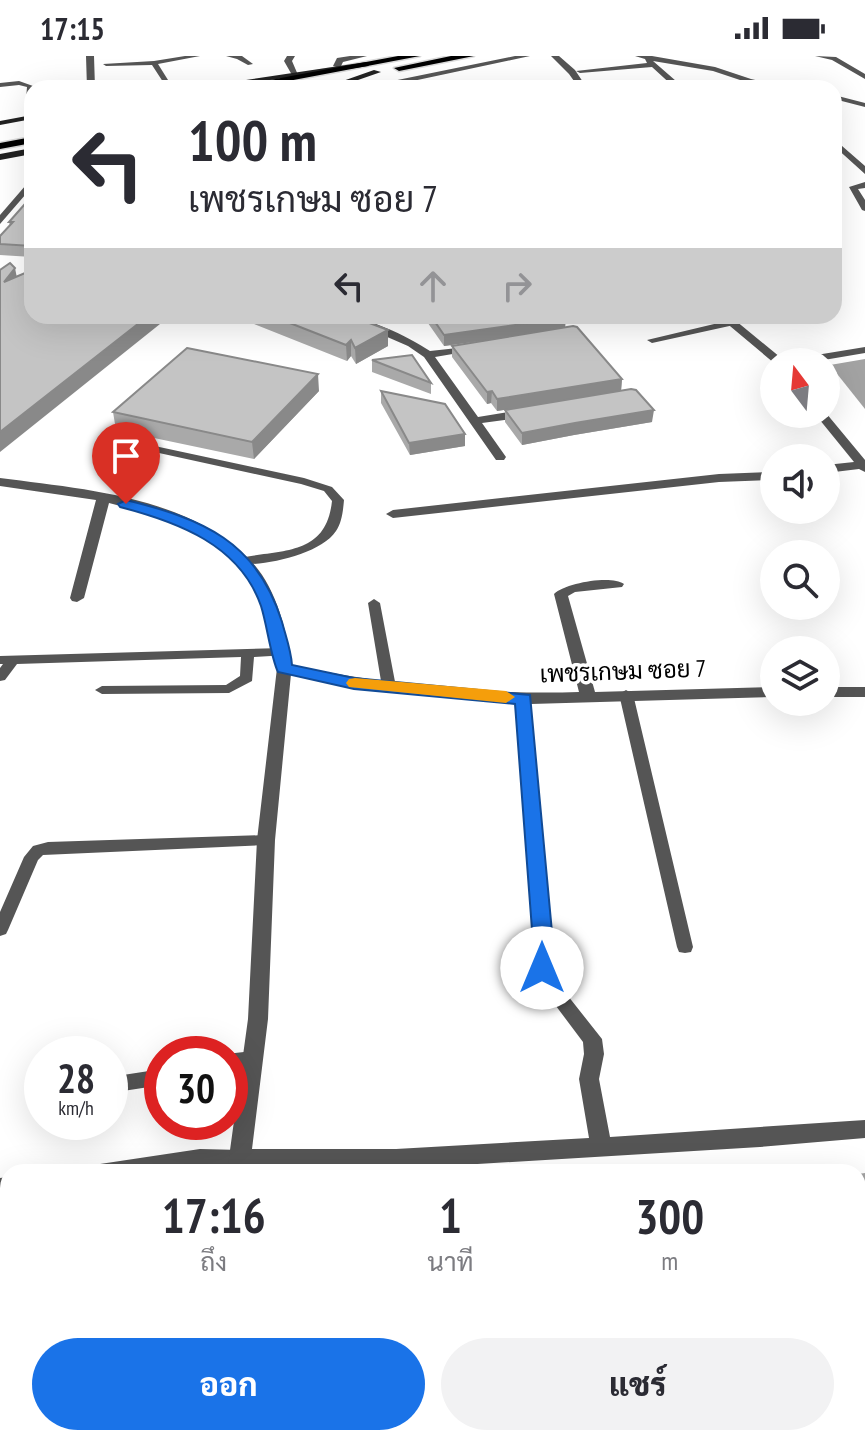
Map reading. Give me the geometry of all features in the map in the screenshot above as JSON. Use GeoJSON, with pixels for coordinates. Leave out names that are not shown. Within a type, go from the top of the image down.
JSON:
{"type":"FeatureCollection","features":[{"type":"Feature","properties":{"kind":"highway"},"geometry":{"type":"LineString","coordinates":[[290,80],[413,61],[469,56]]}},
{"type":"Feature","properties":{"kind":"highway"},"geometry":{"type":"LineString","coordinates":[[330,80],[376,68]]}},
{"type":"Feature","properties":{"kind":"highway"},"geometry":{"type":"LineString","coordinates":[[0,131],[24,126]]}},
{"type":"Feature","properties":{"kind":"highway"},"geometry":{"type":"LineString","coordinates":[[0,146],[24,142]]}},
{"type":"Feature","properties":{"kind":"main road"},"geometry":{"type":"LineString","coordinates":[[249,80],[337,66],[376,68]]}},
{"type":"Feature","properties":{"kind":"main road"},"geometry":{"type":"LineString","coordinates":[[352,80],[376,68]]}},
{"type":"Feature","properties":{"kind":"main road"},"geometry":{"type":"LineString","coordinates":[[0,123],[24,118]]}},
{"type":"Feature","properties":{"kind":"main road"},"geometry":{"type":"LineString","coordinates":[[0,157],[24,152]]}},
{"type":"Feature","properties":{"kind":"street"},"geometry":{"type":"LineString","coordinates":[[90,56],[91,80]]}},
{"type":"Feature","properties":{"kind":"street"},"geometry":{"type":"LineString","coordinates":[[291,56],[288,61],[295,73]]}},
{"type":"Feature","properties":{"kind":"street"},"geometry":{"type":"LineString","coordinates":[[337,66],[340,60],[363,56]]}},
{"type":"Feature","properties":{"kind":"street"},"geometry":{"type":"LineString","coordinates":[[403,80],[526,56]]}},
{"type":"Feature","properties":{"kind":"street"},"geometry":{"type":"LineString","coordinates":[[555,56],[578,80]]}},
{"type":"Feature","properties":{"kind":"street"},"geometry":{"type":"LineString","coordinates":[[642,57],[671,80]]}},
{"type":"Feature","properties":{"kind":"street"},"geometry":{"type":"LineString","coordinates":[[642,57],[715,69],[752,80]]}},
{"type":"Feature","properties":{"kind":"street"},"geometry":{"type":"LineString","coordinates":[[413,61],[431,74]]}},
{"type":"Feature","properties":{"kind":"street"},"geometry":{"type":"LineString","coordinates":[[580,71],[655,65]]}},
{"type":"Feature","properties":{"kind":"street"},"geometry":{"type":"LineString","coordinates":[[842,99],[865,105]]}},
{"type":"Feature","properties":{"kind":"street"},"geometry":{"type":"LineString","coordinates":[[842,149],[865,171]]}},
{"type":"Feature","properties":{"kind":"street"},"geometry":{"type":"LineString","coordinates":[[865,185],[853,187],[865,208]]}},
{"type":"Feature","properties":{"kind":"street"},"geometry":{"type":"LineString","coordinates":[[0,221],[24,191]]}},
{"type":"Feature","properties":{"kind":"street"},"geometry":{"type":"LineString","coordinates":[[363,324],[412,344],[428,355],[500,457]]}},
{"type":"Feature","properties":{"kind":"street"},"geometry":{"type":"LineString","coordinates":[[733,324],[763,348]]}},
{"type":"Feature","properties":{"kind":"street"},"geometry":{"type":"LineString","coordinates":[[428,355],[490,345]]}},
{"type":"Feature","properties":{"kind":"street"},"geometry":{"type":"LineString","coordinates":[[840,354],[865,350]]}},
{"type":"Feature","properties":{"kind":"street"},"geometry":{"type":"LineString","coordinates":[[475,421],[536,411]]}},
{"type":"Feature","properties":{"kind":"street"},"geometry":{"type":"LineString","coordinates":[[832,428],[863,466]]}},
{"type":"Feature","properties":{"kind":"street"},"geometry":{"type":"LineString","coordinates":[[840,468],[863,466]]}},
{"type":"Feature","properties":{"kind":"street"},"geometry":{"type":"LineString","coordinates":[[393,514],[719,478],[760,477]]}},
{"type":"Feature","properties":{"kind":"street"},"geometry":{"type":"LineString","coordinates":[[0,482],[103,499],[172,516],[202,531],[244,561],[268,602],[283,660],[266,840],[258,1019],[240,1164]]}},
{"type":"Feature","properties":{"kind":"street"},"geometry":{"type":"LineString","coordinates":[[77,598],[103,499]]}},
{"type":"Feature","properties":{"kind":"street"},"geometry":{"type":"LineString","coordinates":[[588,696],[561,594],[572,588],[617,584]]}},
{"type":"Feature","properties":{"kind":"street","name":"เพชรเกษม ซอย 7"},"geometry":{"type":"LineString","coordinates":[[283,660],[354,683],[523,699],[760,692]]}},
{"type":"Feature","properties":{"kind":"street"},"geometry":{"type":"LineString","coordinates":[[840,692],[865,692]]}},
{"type":"Feature","properties":{"kind":"street"},"geometry":{"type":"LineString","coordinates":[[523,699],[543,943],[542,968],[550,986],[592,1039],[594,1054],[589,1079],[601,1147]]}},
{"type":"Feature","properties":{"kind":"street"},"geometry":{"type":"LineString","coordinates":[[266,1164],[396,1159],[865,1129]]}},
{"type":"Feature","properties":{"kind":"lane"},"geometry":{"type":"LineString","coordinates":[[106,64],[154,63],[197,56]]}},
{"type":"Feature","properties":{"kind":"lane"},"geometry":{"type":"LineString","coordinates":[[229,56],[239,57],[250,64]]}},
{"type":"Feature","properties":{"kind":"lane"},"geometry":{"type":"LineString","coordinates":[[818,56],[834,58],[865,77]]}},
{"type":"Feature","properties":{"kind":"lane"},"geometry":{"type":"LineString","coordinates":[[154,63],[165,80]]}},
{"type":"Feature","properties":{"kind":"lane"},"geometry":{"type":"LineString","coordinates":[[0,85],[24,84]]}},
{"type":"Feature","properties":{"kind":"lane"},"geometry":{"type":"LineString","coordinates":[[652,340],[710,324]]}},
{"type":"Feature","properties":{"kind":"lane"},"geometry":{"type":"LineString","coordinates":[[122,442],[304,481],[328,489],[338,500],[338,514],[329,535],[305,550],[244,561]]}},
{"type":"Feature","properties":{"kind":"lane"},"geometry":{"type":"LineString","coordinates":[[374,603],[389,687]]}},
{"type":"Feature","properties":{"kind":"lane"},"geometry":{"type":"LineString","coordinates":[[102,690],[229,689],[247,678],[248,653]]}},
{"type":"Feature","properties":{"kind":"lane"},"geometry":{"type":"LineString","coordinates":[[0,677],[7,659],[248,653],[283,660]]}},
{"type":"Feature","properties":{"kind":"lane"},"geometry":{"type":"LineString","coordinates":[[626,694],[685,947]]}},
{"type":"Feature","properties":{"kind":"lane"},"geometry":{"type":"LineString","coordinates":[[0,930],[32,857],[38,850],[266,840]]}},
{"type":"Feature","properties":{"kind":"lane"},"geometry":{"type":"LineString","coordinates":[[248,1058],[253,1058]]}},
{"type":"Feature","properties":{"kind":"lane"},"geometry":{"type":"LineString","coordinates":[[153,1164],[200,1157],[235,1164]]}},
{"type":"Feature","properties":{"kind":"shaded area"},"geometry":{"type":"Polygon","coordinates":[[[865,359],[865,409],[840,378],[840,363],[865,359]]]}},
{"type":"Feature","properties":{"kind":"building"},"geometry":{"type":"Polygon","coordinates":[[[24,205],[24,246],[0,244],[0,236],[13,222],[9,222],[24,205]]]}},
{"type":"Feature","properties":{"kind":"building"},"geometry":{"type":"Polygon","coordinates":[[[10,263],[15,268],[4,282],[24,273],[24,324],[138,324],[0,432],[0,270],[10,263]]]}},
{"type":"Feature","properties":{"kind":"building"},"geometry":{"type":"Polygon","coordinates":[[[292,324],[372,324],[388,330],[355,348],[351,340],[346,345],[292,324]]]}},
{"type":"Feature","properties":{"kind":"building"},"geometry":{"type":"Polygon","coordinates":[[[436,324],[523,324],[444,335],[436,324]]]}},
{"type":"Feature","properties":{"kind":"building"},"geometry":{"type":"Polygon","coordinates":[[[573,326],[622,379],[497,399],[492,391],[487,392],[452,346],[573,326]]]}},
{"type":"Feature","properties":{"kind":"building"},"geometry":{"type":"Polygon","coordinates":[[[187,348],[318,374],[252,442],[113,412],[187,348]]]}},
{"type":"Feature","properties":{"kind":"building"},"geometry":{"type":"Polygon","coordinates":[[[412,355],[431,383],[372,360],[412,355]]]}},
{"type":"Feature","properties":{"kind":"building"},"geometry":{"type":"Polygon","coordinates":[[[636,390],[654,410],[522,433],[505,410],[636,390]]]}},
{"type":"Feature","properties":{"kind":"building"},"geometry":{"type":"Polygon","coordinates":[[[381,391],[445,404],[465,434],[409,443],[381,391]]]}},
{"type":"Feature","properties":{"kind":"slow traffic"},"geometry":{"type":"LineString","coordinates":[[355,683],[506,697]]}},
{"type":"Feature","properties":{"kind":"route"},"geometry":{"type":"LineString","coordinates":[[126,504],[172,516],[202,531],[244,561],[268,602],[283,652],[284,668],[354,683],[523,699],[543,943],[542,968]]}}]}
